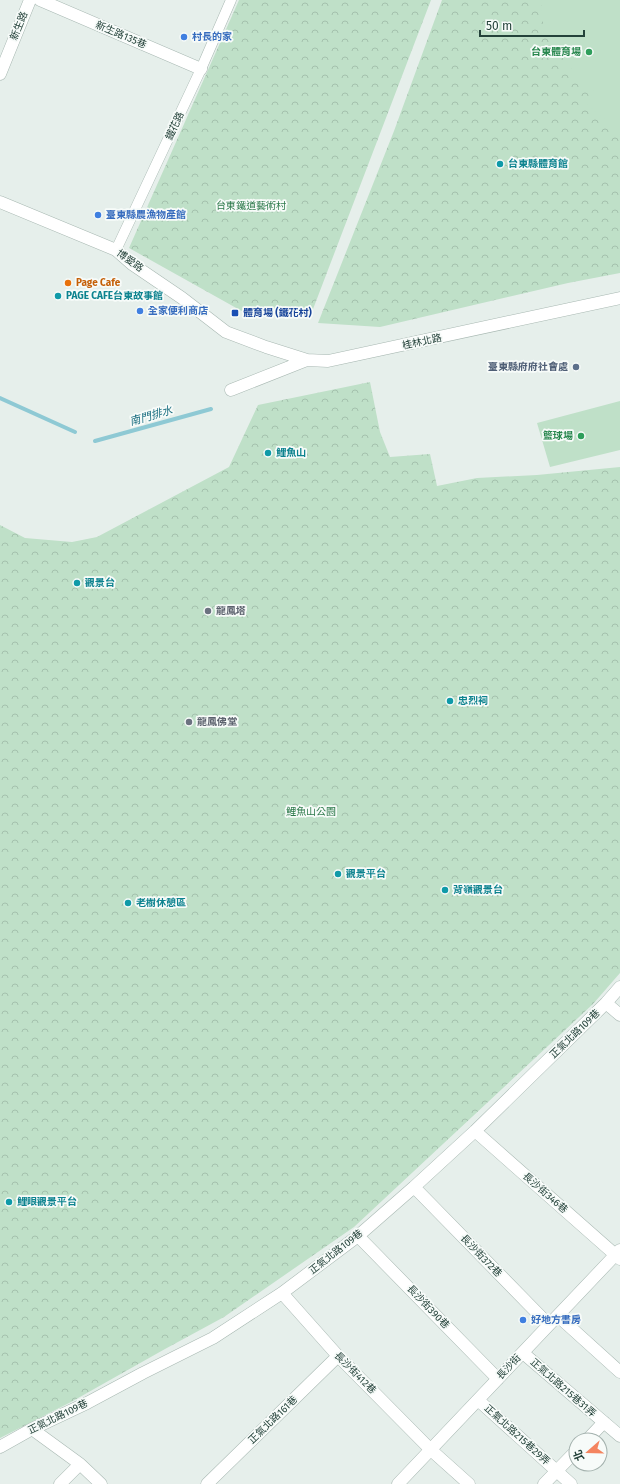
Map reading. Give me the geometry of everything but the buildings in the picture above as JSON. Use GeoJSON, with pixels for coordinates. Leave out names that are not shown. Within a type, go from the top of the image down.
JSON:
{"type":"FeatureCollection","features":[{"type":"Feature","properties":{"kind":"street","name":"新生路"},"geometry":{"type":"LineString","coordinates":[[0,74],[30,0]]}},
{"type":"Feature","properties":{"kind":"street","name":"新生路135巷"},"geometry":{"type":"LineString","coordinates":[[40,0],[201,69]]}},
{"type":"Feature","properties":{"kind":"street","name":"鐵花路"},"geometry":{"type":"LineString","coordinates":[[116,250],[201,69],[231,0]]}},
{"type":"Feature","properties":{"kind":"street","name":"博愛路"},"geometry":{"type":"LineString","coordinates":[[0,202],[116,250],[132,264],[182,298],[226,332]]}},
{"type":"Feature","properties":{"kind":"street","name":"桂林北路"},"geometry":{"type":"LineString","coordinates":[[226,332],[307,360],[328,361],[620,298]]}},
{"type":"Feature","properties":{"kind":"street"},"geometry":{"type":"LineString","coordinates":[[230,390],[307,360]]}},
{"type":"Feature","properties":{"kind":"street","name":"正氣北路109巷"},"geometry":{"type":"LineString","coordinates":[[0,1447],[32,1429],[87,1403],[213,1338],[282,1293],[358,1236],[475,1131],[606,1003],[620,987]]}},
{"type":"Feature","properties":{"kind":"street"},"geometry":{"type":"LineString","coordinates":[[606,1003],[620,1015]]}},
{"type":"Feature","properties":{"kind":"street","name":"長沙街346巷"},"geometry":{"type":"LineString","coordinates":[[475,1131],[619,1255]]}},
{"type":"Feature","properties":{"kind":"street","name":"長沙街372巷"},"geometry":{"type":"LineString","coordinates":[[414,1186],[549,1325]]}},
{"type":"Feature","properties":{"kind":"street","name":"長沙街390巷"},"geometry":{"type":"LineString","coordinates":[[358,1236],[498,1379]]}},
{"type":"Feature","properties":{"kind":"street","name":"長沙街"},"geometry":{"type":"LineString","coordinates":[[398,1484],[549,1325],[619,1255]]}},
{"type":"Feature","properties":{"kind":"street","name":"長沙街412巷"},"geometry":{"type":"LineString","coordinates":[[282,1293],[338,1356],[431,1450],[469,1484]]}},
{"type":"Feature","properties":{"kind":"street"},"geometry":{"type":"LineString","coordinates":[[558,1316],[620,1372]]}},
{"type":"Feature","properties":{"kind":"street","name":"正氣北路215巷31弄"},"geometry":{"type":"LineString","coordinates":[[523,1353],[620,1436]]}},
{"type":"Feature","properties":{"kind":"street","name":"正氣北路161巷"},"geometry":{"type":"LineString","coordinates":[[207,1484],[338,1356]]}},
{"type":"Feature","properties":{"kind":"street","name":"正氣北路215巷29弄"},"geometry":{"type":"LineString","coordinates":[[478,1400],[572,1484]]}},
{"type":"Feature","properties":{"kind":"street"},"geometry":{"type":"LineString","coordinates":[[595,1432],[604,1422]]}},
{"type":"Feature","properties":{"kind":"street"},"geometry":{"type":"LineString","coordinates":[[32,1429],[80,1464],[101,1484]]}},
{"type":"Feature","properties":{"kind":"street"},"geometry":{"type":"LineString","coordinates":[[544,1484],[568,1459]]}},
{"type":"Feature","properties":{"kind":"street"},"geometry":{"type":"LineString","coordinates":[[60,1484],[80,1464]]}},
{"type":"Feature","properties":{"kind":"green space","name":"台東鐵道藝術村"},"geometry":{"type":"Polygon","coordinates":[[[239,0],[431,0],[310,317],[247,314],[129,248],[239,0]]]}},
{"type":"Feature","properties":{"kind":"green space"},"geometry":{"type":"Polygon","coordinates":[[[442,0],[620,0],[620,273],[568,283],[380,327],[318,323],[394,131],[442,0]]]}},
{"type":"Feature","properties":{"kind":"green space","name":"台東體育場"},"geometry":{"type":"Polygon","coordinates":[[[541,0],[620,0],[620,135],[609,133],[609,122],[587,105],[594,90],[573,71],[544,33],[541,0]]]}},
{"type":"Feature","properties":{"kind":"green space","name":"鯉魚山公園"},"geometry":{"type":"Polygon","coordinates":[[[370,382],[380,432],[390,457],[430,454],[437,486],[477,478],[537,475],[620,467],[620,973],[593,1004],[354,1227],[224,1317],[71,1402],[0,1438],[0,525],[25,538],[72,542],[97,537],[229,467],[258,405],[370,382]]]}},
{"type":"Feature","properties":{"kind":"green space","name":"籃球場"},"geometry":{"type":"Polygon","coordinates":[[[620,401],[620,450],[550,467],[537,423],[620,401]]]}},
{"type":"Feature","properties":{"kind":"waterway","name":"南門排水"},"geometry":{"type":"LineString","coordinates":[[0,398],[75,432]]}},
{"type":"Feature","properties":{"kind":"waterway","name":"南門排水"},"geometry":{"type":"LineString","coordinates":[[95,441],[211,409]]}},
{"type":"Feature","properties":{"kind":"place","name":"村長的家"},"geometry":{"type":"Point","coordinates":[184,37]}},
{"type":"Feature","properties":{"kind":"place","name":"台東體育場"},"geometry":{"type":"Point","coordinates":[589,52]}},
{"type":"Feature","properties":{"kind":"place","name":"台東縣體育館"},"geometry":{"type":"Point","coordinates":[500,164]}},
{"type":"Feature","properties":{"kind":"place","name":"臺東縣農漁物產館"},"geometry":{"type":"Point","coordinates":[98,215]}},
{"type":"Feature","properties":{"kind":"place","name":"Page Cafe"},"geometry":{"type":"Point","coordinates":[68,283]}},
{"type":"Feature","properties":{"kind":"place","name":"PAGE CAFE台東故事館"},"geometry":{"type":"Point","coordinates":[58,296]}},
{"type":"Feature","properties":{"kind":"place","name":"全家便利商店"},"geometry":{"type":"Point","coordinates":[140,311]}},
{"type":"Feature","properties":{"kind":"place","name":"體育場 (鐵花村)"},"geometry":{"type":"Point","coordinates":[235,313]}},
{"type":"Feature","properties":{"kind":"place","name":"臺東縣府府社會處"},"geometry":{"type":"Point","coordinates":[576,367]}},
{"type":"Feature","properties":{"kind":"place","name":"籃球場"},"geometry":{"type":"Point","coordinates":[581,436]}},
{"type":"Feature","properties":{"kind":"place","name":"鯉魚山"},"geometry":{"type":"Point","coordinates":[268,453]}},
{"type":"Feature","properties":{"kind":"place","name":"觀景台"},"geometry":{"type":"Point","coordinates":[77,583]}},
{"type":"Feature","properties":{"kind":"place","name":"龍鳳塔"},"geometry":{"type":"Point","coordinates":[208,611]}},
{"type":"Feature","properties":{"kind":"place","name":"忠烈祠"},"geometry":{"type":"Point","coordinates":[450,701]}},
{"type":"Feature","properties":{"kind":"place","name":"龍鳳佛堂"},"geometry":{"type":"Point","coordinates":[189,722]}},
{"type":"Feature","properties":{"kind":"place","name":"觀景平台"},"geometry":{"type":"Point","coordinates":[338,874]}},
{"type":"Feature","properties":{"kind":"place","name":"背嶺觀景台"},"geometry":{"type":"Point","coordinates":[445,890]}},
{"type":"Feature","properties":{"kind":"place","name":"老樹休憩區"},"geometry":{"type":"Point","coordinates":[128,903]}},
{"type":"Feature","properties":{"kind":"place","name":"鯉眼觀景平台"},"geometry":{"type":"Point","coordinates":[9,1202]}},
{"type":"Feature","properties":{"kind":"place","name":"好地方書房"},"geometry":{"type":"Point","coordinates":[523,1320]}}]}
